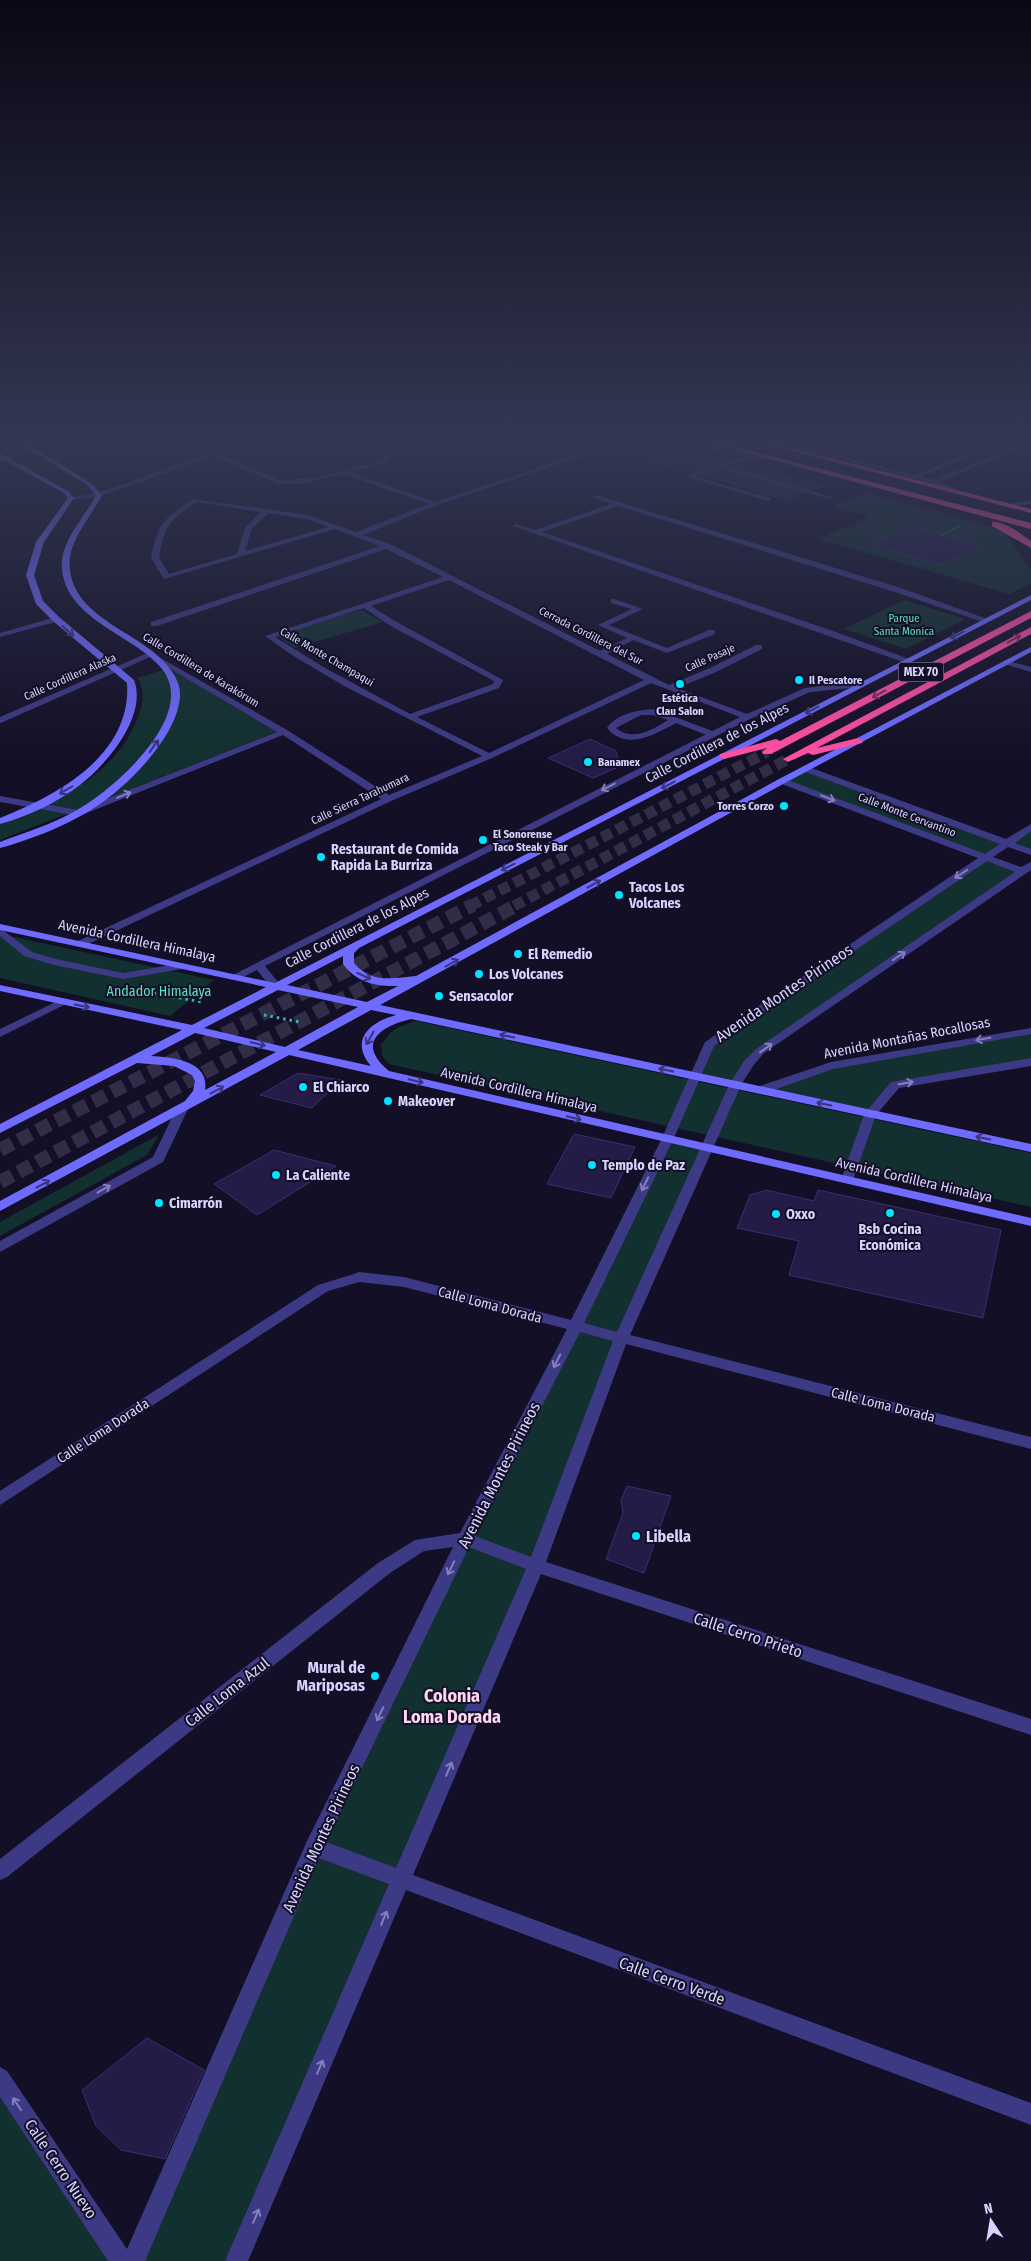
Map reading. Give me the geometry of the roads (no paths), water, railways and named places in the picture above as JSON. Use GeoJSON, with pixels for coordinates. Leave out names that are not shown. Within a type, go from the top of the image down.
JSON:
{"type":"FeatureCollection","features":[{"type":"Feature","properties":{"kind":"highway","name":"MEX 70"},"geometry":{"type":"LineString","coordinates":[[767,752],[1031,614]]}},
{"type":"Feature","properties":{"kind":"highway","name":"MEX 70"},"geometry":{"type":"LineString","coordinates":[[858,741],[788,759],[1031,630]]}},
{"type":"Feature","properties":{"kind":"highway"},"geometry":{"type":"LineString","coordinates":[[724,756],[797,738]]}},
{"type":"Feature","properties":{"kind":"main road"},"geometry":{"type":"LineString","coordinates":[[0,821],[39,806],[74,786],[98,766],[127,724],[133,701],[131,682],[56,619],[39,602],[30,575],[39,547]]}},
{"type":"Feature","properties":{"kind":"main road","name":"Calle Cordillera de Karakórum"},"geometry":{"type":"LineString","coordinates":[[70,547],[66,570],[75,592],[92,613],[150,654]]}},
{"type":"Feature","properties":{"kind":"main road","name":"Calle Cordillera de los Alpes"},"geometry":{"type":"LineString","coordinates":[[0,1129],[1031,597]]}},
{"type":"Feature","properties":{"kind":"main road"},"geometry":{"type":"LineString","coordinates":[[0,1207],[782,781],[1029,651]]}},
{"type":"Feature","properties":{"kind":"main road"},"geometry":{"type":"LineString","coordinates":[[0,845],[79,813],[105,796],[150,752],[172,719],[177,693],[166,669],[150,654]]}},
{"type":"Feature","properties":{"kind":"main road","name":"Avenida Cordillera Himalaya"},"geometry":{"type":"LineString","coordinates":[[0,926],[276,987],[1031,1148]]}},
{"type":"Feature","properties":{"kind":"main road"},"geometry":{"type":"LineString","coordinates":[[362,942],[353,947],[349,952],[348,964],[352,970],[367,979],[394,983],[409,981],[434,972]]}},
{"type":"Feature","properties":{"kind":"main road","name":"Avenida Cordillera Himalaya"},"geometry":{"type":"LineString","coordinates":[[0,988],[193,1029],[667,1140],[1031,1222]]}},
{"type":"Feature","properties":{"kind":"main road"},"geometry":{"type":"LineString","coordinates":[[389,1075],[372,1063],[366,1046],[370,1035],[384,1023],[411,1015]]}},
{"type":"Feature","properties":{"kind":"main road"},"geometry":{"type":"LineString","coordinates":[[126,1064],[160,1058],[175,1060],[193,1069],[201,1082],[199,1092],[192,1102],[182,1109]]}},
{"type":"Feature","properties":{"kind":"street","name":"Cerrada Cordillera del Sur"},"geometry":{"type":"LineString","coordinates":[[157,547],[154,558],[167,577],[241,554]]}},
{"type":"Feature","properties":{"kind":"street"},"geometry":{"type":"LineString","coordinates":[[242,547],[241,554],[267,547]]}},
{"type":"Feature","properties":{"kind":"street"},"geometry":{"type":"LineString","coordinates":[[154,624],[385,547]]}},
{"type":"Feature","properties":{"kind":"street","name":"Cerrada Cordillera del Sur"},"geometry":{"type":"LineString","coordinates":[[388,547],[651,680],[747,717]]}},
{"type":"Feature","properties":{"kind":"street"},"geometry":{"type":"LineString","coordinates":[[578,547],[906,661]]}},
{"type":"Feature","properties":{"kind":"street"},"geometry":{"type":"LineString","coordinates":[[756,547],[898,590],[986,620]]}},
{"type":"Feature","properties":{"kind":"street","name":"Calle Monte Champaqui"},"geometry":{"type":"LineString","coordinates":[[449,578],[269,636],[295,654],[409,717],[489,756]]}},
{"type":"Feature","properties":{"kind":"street"},"geometry":{"type":"LineString","coordinates":[[614,601],[639,609],[602,625],[667,651],[712,632]]}},
{"type":"Feature","properties":{"kind":"street"},"geometry":{"type":"LineString","coordinates":[[366,606],[392,623],[499,680],[496,686],[409,717]]}},
{"type":"Feature","properties":{"kind":"street"},"geometry":{"type":"LineString","coordinates":[[0,635],[56,619]]}},
{"type":"Feature","properties":{"kind":"street"},"geometry":{"type":"LineString","coordinates":[[601,654],[632,638]]}},
{"type":"Feature","properties":{"kind":"street","name":"Calle Pasaje"},"geometry":{"type":"LineString","coordinates":[[669,688],[713,670],[759,647]]}},
{"type":"Feature","properties":{"kind":"street","name":"Calle Cordillera Alaska"},"geometry":{"type":"LineString","coordinates":[[0,720],[150,654]]}},
{"type":"Feature","properties":{"kind":"street","name":"Calle Cordillera de Karakórum"},"geometry":{"type":"LineString","coordinates":[[150,654],[284,732],[388,800]]}},
{"type":"Feature","properties":{"kind":"street"},"geometry":{"type":"LineString","coordinates":[[1007,662],[1031,670]]}},
{"type":"Feature","properties":{"kind":"street","name":"Calle Sierra Tarahumara"},"geometry":{"type":"LineString","coordinates":[[80,944],[651,680]]}},
{"type":"Feature","properties":{"kind":"street","name":"Calle Cordillera de los Alpes"},"geometry":{"type":"LineString","coordinates":[[235,978],[747,717],[808,690],[861,684]]}},
{"type":"Feature","properties":{"kind":"street"},"geometry":{"type":"LineString","coordinates":[[675,720],[638,737],[627,737],[612,728],[614,724],[647,711],[654,712],[712,734]]}},
{"type":"Feature","properties":{"kind":"street"},"geometry":{"type":"LineString","coordinates":[[0,799],[79,813],[284,732]]}},
{"type":"Feature","properties":{"kind":"street","name":"Calle Monte Cervantino"},"geometry":{"type":"LineString","coordinates":[[806,769],[1031,852]]}},
{"type":"Feature","properties":{"kind":"street","name":"Calle Monte Cervantino"},"geometry":{"type":"LineString","coordinates":[[782,781],[985,858],[1027,868]]}},
{"type":"Feature","properties":{"kind":"street","name":"Avenida Montes Pirineos"},"geometry":{"type":"LineString","coordinates":[[133,2261],[314,1847],[465,1539],[575,1327],[667,1140],[709,1044],[1031,828]]}},
{"type":"Feature","properties":{"kind":"street"},"geometry":{"type":"LineString","coordinates":[[236,2261],[536,1566],[621,1338],[735,1085],[748,1064],[760,1051],[1027,868]]}},
{"type":"Feature","properties":{"kind":"street"},"geometry":{"type":"LineString","coordinates":[[0,931],[28,954],[54,962],[123,976],[182,966]]}},
{"type":"Feature","properties":{"kind":"street"},"geometry":{"type":"LineString","coordinates":[[259,965],[276,987]]}},
{"type":"Feature","properties":{"kind":"street"},"geometry":{"type":"LineString","coordinates":[[0,1034],[62,1002]]}},
{"type":"Feature","properties":{"kind":"street","name":"Avenida Montañas Rocallosas"},"geometry":{"type":"LineString","coordinates":[[761,1090],[832,1066],[1031,1031]]}},
{"type":"Feature","properties":{"kind":"street"},"geometry":{"type":"LineString","coordinates":[[847,1180],[870,1114],[895,1085],[1031,1062]]}},
{"type":"Feature","properties":{"kind":"street"},"geometry":{"type":"LineString","coordinates":[[0,1247],[158,1159],[182,1109]]}},
{"type":"Feature","properties":{"kind":"street","name":"Calle Loma Dorada"},"geometry":{"type":"LineString","coordinates":[[0,1499],[323,1288],[360,1277],[404,1282],[1031,1443]]}},
{"type":"Feature","properties":{"kind":"street","name":"Calle Cerro Prieto"},"geometry":{"type":"LineString","coordinates":[[465,1539],[536,1566],[1031,1727]]}},
{"type":"Feature","properties":{"kind":"street","name":"Calle Loma Azul"},"geometry":{"type":"LineString","coordinates":[[0,1871],[384,1568],[421,1545],[465,1539]]}},
{"type":"Feature","properties":{"kind":"street","name":"Calle Cerro Verde"},"geometry":{"type":"LineString","coordinates":[[314,1847],[1031,2114]]}},
{"type":"Feature","properties":{"kind":"street","name":"Calle Cerro Nuevo"},"geometry":{"type":"LineString","coordinates":[[0,2078],[121,2261]]}},
{"type":"Feature","properties":{"kind":"tunnel"},"geometry":{"type":"LineString","coordinates":[[470,906],[767,752]]}},
{"type":"Feature","properties":{"kind":"tunnel"},"geometry":{"type":"LineString","coordinates":[[514,906],[788,759]]}},
{"type":"Feature","properties":{"kind":"tunnel"},"geometry":{"type":"LineString","coordinates":[[0,1150],[473,905]]}},
{"type":"Feature","properties":{"kind":"tunnel"},"geometry":{"type":"LineString","coordinates":[[0,1182],[517,905]]}},
{"type":"Feature","properties":{"kind":"place","name":"Il Pescatore"},"geometry":{"type":"Point","coordinates":[799,680]}},
{"type":"Feature","properties":{"kind":"place","name":"Estética Clau Salon"},"geometry":{"type":"Point","coordinates":[680,684]}},
{"type":"Feature","properties":{"kind":"place","name":"Banamex"},"geometry":{"type":"Point","coordinates":[588,762]}},
{"type":"Feature","properties":{"kind":"place","name":"Torres Corzo"},"geometry":{"type":"Point","coordinates":[784,806]}},
{"type":"Feature","properties":{"kind":"place","name":"El Sonorense Taco Steak y Bar"},"geometry":{"type":"Point","coordinates":[483,840]}},
{"type":"Feature","properties":{"kind":"place","name":"Restaurant de Comida Rapida La Burriza"},"geometry":{"type":"Point","coordinates":[321,857]}},
{"type":"Feature","properties":{"kind":"place","name":"Tacos Los Volcanes"},"geometry":{"type":"Point","coordinates":[619,895]}},
{"type":"Feature","properties":{"kind":"place","name":"El Remedio"},"geometry":{"type":"Point","coordinates":[518,954]}},
{"type":"Feature","properties":{"kind":"place","name":"Los Volcanes"},"geometry":{"type":"Point","coordinates":[479,974]}},
{"type":"Feature","properties":{"kind":"place","name":"Sensacolor"},"geometry":{"type":"Point","coordinates":[439,996]}},
{"type":"Feature","properties":{"kind":"place","name":"El Chiarco"},"geometry":{"type":"Point","coordinates":[303,1087]}},
{"type":"Feature","properties":{"kind":"place","name":"Makeover"},"geometry":{"type":"Point","coordinates":[388,1101]}},
{"type":"Feature","properties":{"kind":"place","name":"Templo de Paz"},"geometry":{"type":"Point","coordinates":[592,1165]}},
{"type":"Feature","properties":{"kind":"place","name":"La Caliente"},"geometry":{"type":"Point","coordinates":[276,1175]}},
{"type":"Feature","properties":{"kind":"place","name":"Cimarrón"},"geometry":{"type":"Point","coordinates":[159,1203]}},
{"type":"Feature","properties":{"kind":"place","name":"Bsb Cocina Económica"},"geometry":{"type":"Point","coordinates":[890,1213]}},
{"type":"Feature","properties":{"kind":"place","name":"Oxxo"},"geometry":{"type":"Point","coordinates":[776,1214]}},
{"type":"Feature","properties":{"kind":"place","name":"Libella"},"geometry":{"type":"Point","coordinates":[636,1536]}},
{"type":"Feature","properties":{"kind":"place","name":"Mural de Mariposas"},"geometry":{"type":"Point","coordinates":[375,1676]}},
{"type":"Feature","properties":{"kind":"district","name":"Colonia Loma Dorada"},"geometry":{"type":"Point","coordinates":[452,1706]}},
{"type":"Feature","properties":{"kind":"park label","name":"Parque Santa Monica"},"geometry":{"type":"Point","coordinates":[904,624]}},
{"type":"Feature","properties":{"kind":"park label","name":"Andador Himalaya"},"geometry":{"type":"Point","coordinates":[159,991]}}]}
